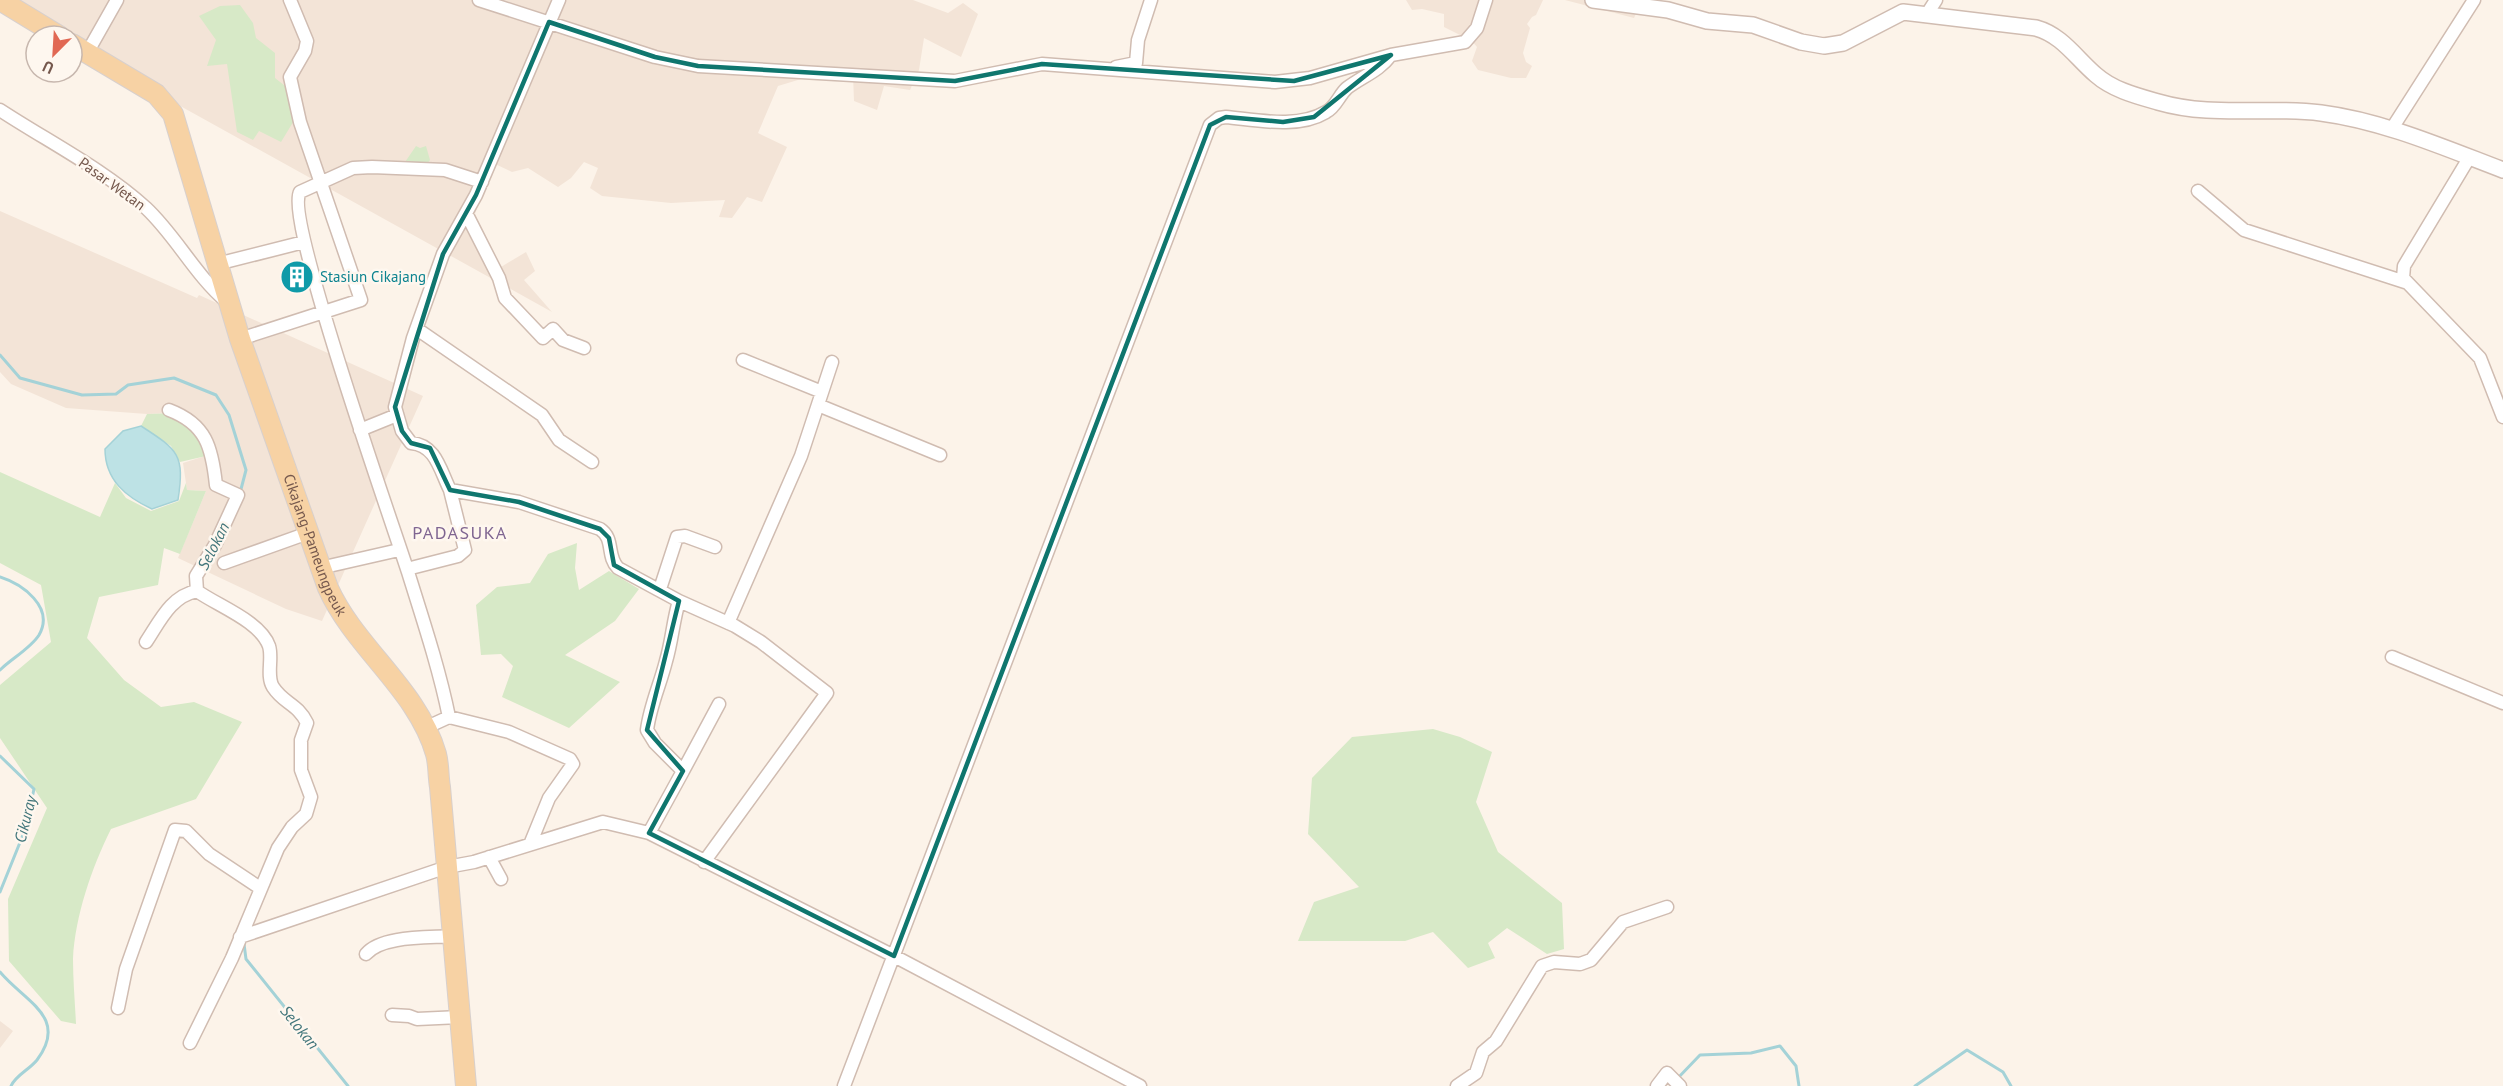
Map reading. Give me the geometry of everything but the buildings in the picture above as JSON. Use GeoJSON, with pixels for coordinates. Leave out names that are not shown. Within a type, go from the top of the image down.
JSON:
{"type":"FeatureCollection","features":[{"type":"Feature","properties":{"kind":"main road"},"geometry":{"type":"LineString","coordinates":[[0,0],[39,24]]}},
{"type":"Feature","properties":{"kind":"main road","name":"Cikajang-Pameungpeuk"},"geometry":{"type":"LineString","coordinates":[[84,51],[156,94],[168,106],[178,125],[240,339],[320,568],[339,609],[407,699],[425,728],[437,759],[466,1086]]}},
{"type":"Feature","properties":{"kind":"street"},"geometry":{"type":"LineString","coordinates":[[84,42],[117,0]]}},
{"type":"Feature","properties":{"kind":"street"},"geometry":{"type":"LineString","coordinates":[[240,339],[361,300],[362,295],[300,122],[297,100],[290,81],[291,74],[305,51],[307,41],[290,0]]}},
{"type":"Feature","properties":{"kind":"street"},"geometry":{"type":"LineString","coordinates":[[479,0],[655,57],[698,66],[955,81],[1042,64],[1294,81],[1391,55],[1465,42],[1477,28],[1486,0]]}},
{"type":"Feature","properties":{"kind":"street"},"geometry":{"type":"LineString","coordinates":[[407,568],[459,556],[465,550],[450,490],[430,448],[423,444],[411,443],[402,430],[395,401],[444,254],[482,182],[559,0]]}},
{"type":"Feature","properties":{"kind":"street"},"geometry":{"type":"LineString","coordinates":[[1106,69],[1136,63],[1138,40],[1151,0]]}},
{"type":"Feature","properties":{"kind":"street"},"geometry":{"type":"LineString","coordinates":[[1593,0],[1668,10],[1707,21],[1753,25],[1801,42],[1824,46],[1843,43],[1897,13],[1910,11],[2045,30],[2056,37],[2106,82],[2168,104],[2217,112],[2319,113],[2391,130],[2503,170]]}},
{"type":"Feature","properties":{"kind":"street"},"geometry":{"type":"LineString","coordinates":[[1927,14],[1936,0]]}},
{"type":"Feature","properties":{"kind":"street"},"geometry":{"type":"LineString","coordinates":[[2391,130],[2474,0]]}},
{"type":"Feature","properties":{"kind":"street"},"geometry":{"type":"LineString","coordinates":[[844,1086],[1210,125],[1219,118],[1226,117],[1283,122],[1314,117],[1333,107],[1340,95],[1382,67],[1391,55]]}},
{"type":"Feature","properties":{"kind":"street","name":"Pasar Wetan"},"geometry":{"type":"LineString","coordinates":[[0,110],[127,192],[164,227],[207,285],[230,304]]}},
{"type":"Feature","properties":{"kind":"street"},"geometry":{"type":"LineString","coordinates":[[2404,282],[2404,267],[2469,158]]}},
{"type":"Feature","properties":{"kind":"street"},"geometry":{"type":"LineString","coordinates":[[449,717],[407,568],[360,430],[304,242],[298,196],[300,192],[353,168],[445,171],[482,182]]}},
{"type":"Feature","properties":{"kind":"street"},"geometry":{"type":"LineString","coordinates":[[2198,191],[2228,214],[2240,228],[2404,282],[2480,358],[2503,417]]}},
{"type":"Feature","properties":{"kind":"street"},"geometry":{"type":"LineString","coordinates":[[466,213],[507,301],[543,338],[554,329],[566,342],[584,348]]}},
{"type":"Feature","properties":{"kind":"street"},"geometry":{"type":"LineString","coordinates":[[217,264],[304,242]]}},
{"type":"Feature","properties":{"kind":"street"},"geometry":{"type":"LineString","coordinates":[[417,330],[542,415],[559,440],[592,462]]}},
{"type":"Feature","properties":{"kind":"street"},"geometry":{"type":"LineString","coordinates":[[742,360],[822,392]]}},
{"type":"Feature","properties":{"kind":"street"},"geometry":{"type":"LineString","coordinates":[[728,623],[797,465],[832,362]]}},
{"type":"Feature","properties":{"kind":"street"},"geometry":{"type":"LineString","coordinates":[[818,405],[940,455]]}},
{"type":"Feature","properties":{"kind":"street"},"geometry":{"type":"LineString","coordinates":[[169,410],[191,419],[199,426],[214,460],[216,485],[238,495],[215,545],[196,576],[197,591]]}},
{"type":"Feature","properties":{"kind":"street"},"geometry":{"type":"LineString","coordinates":[[360,430],[398,415]]}},
{"type":"Feature","properties":{"kind":"street"},"geometry":{"type":"LineString","coordinates":[[450,490],[519,502],[600,529],[609,538],[614,565],[679,601],[728,623],[760,642],[827,693],[704,862]]}},
{"type":"Feature","properties":{"kind":"street"},"geometry":{"type":"LineString","coordinates":[[224,563],[308,533]]}},
{"type":"Feature","properties":{"kind":"street"},"geometry":{"type":"LineString","coordinates":[[660,589],[677,537],[685,536],[716,547]]}},
{"type":"Feature","properties":{"kind":"street"},"geometry":{"type":"LineString","coordinates":[[320,568],[399,550]]}},
{"type":"Feature","properties":{"kind":"street"},"geometry":{"type":"LineString","coordinates":[[146,642],[171,605],[188,592],[197,591],[217,605],[243,617],[261,632],[269,646],[271,684],[282,699],[300,710],[307,723],[301,740],[301,770],[311,796],[306,814],[292,827],[278,848],[260,888],[245,936],[190,1043]]}},
{"type":"Feature","properties":{"kind":"street"},"geometry":{"type":"LineString","coordinates":[[679,601],[673,621],[670,648],[653,698],[648,730],[655,743],[683,771]]}},
{"type":"Feature","properties":{"kind":"street"},"geometry":{"type":"LineString","coordinates":[[2392,657],[2503,703]]}},
{"type":"Feature","properties":{"kind":"street"},"geometry":{"type":"LineString","coordinates":[[650,833],[719,704]]}},
{"type":"Feature","properties":{"kind":"street"},"geometry":{"type":"LineString","coordinates":[[425,728],[449,717],[509,732],[570,759],[573,764],[549,798],[531,842]]}},
{"type":"Feature","properties":{"kind":"street"},"geometry":{"type":"LineString","coordinates":[[245,936],[447,867],[489,857],[531,842],[603,822],[650,833],[894,956],[1140,1086]]}},
{"type":"Feature","properties":{"kind":"street"},"geometry":{"type":"LineString","coordinates":[[118,1008],[126,969],[175,830],[186,831],[209,854],[260,888]]}},
{"type":"Feature","properties":{"kind":"street"},"geometry":{"type":"LineString","coordinates":[[489,857],[501,879]]}},
{"type":"Feature","properties":{"kind":"street"},"geometry":{"type":"LineString","coordinates":[[1457,1086],[1476,1073],[1483,1052],[1496,1041],[1542,966],[1554,962],[1580,964],[1592,960],[1623,922],[1667,907]]}},
{"type":"Feature","properties":{"kind":"street"},"geometry":{"type":"LineString","coordinates":[[366,954],[375,945],[387,942],[453,936]]}},
{"type":"Feature","properties":{"kind":"street"},"geometry":{"type":"LineString","coordinates":[[392,1015],[417,1019],[460,1017]]}},
{"type":"Feature","properties":{"kind":"street"},"geometry":{"type":"LineString","coordinates":[[1657,1086],[1667,1072],[1677,1082]]}},
{"type":"Feature","properties":{"kind":"highlighted area"},"geometry":{"type":"Polygon","coordinates":[[[549,22],[655,57],[698,66],[955,81],[1042,64],[1294,81],[1391,55],[1314,117],[1283,122],[1226,117],[1210,125],[894,956],[649,833],[683,771],[647,730],[679,601],[614,565],[609,538],[600,529],[519,502],[450,490],[430,448],[411,443],[402,431],[395,407],[443,254],[476,195],[549,22]]]}},
{"type":"Feature","properties":{"kind":"shaded area"},"geometry":{"type":"Polygon","coordinates":[[[0,0],[913,0],[948,13],[963,3],[978,14],[961,57],[924,38],[919,70],[910,90],[884,86],[877,110],[854,101],[853,75],[821,73],[778,86],[758,133],[787,147],[762,202],[747,197],[732,218],[719,217],[725,200],[671,203],[602,196],[590,188],[598,168],[584,162],[571,178],[558,187],[528,168],[512,172],[493,163],[475,214],[501,267],[526,252],[535,271],[524,280],[552,312],[84,53],[84,24],[36,24],[0,0]]]}},
{"type":"Feature","properties":{"kind":"shaded area"},"geometry":{"type":"Polygon","coordinates":[[[1406,0],[1543,0],[1536,15],[1527,24],[1530,28],[1523,53],[1526,62],[1532,66],[1526,78],[1511,78],[1478,70],[1472,61],[1477,47],[1472,41],[1444,27],[1444,14],[1422,9],[1412,10],[1406,0]]]}},
{"type":"Feature","properties":{"kind":"shaded area"},"geometry":{"type":"Polygon","coordinates":[[[1565,0],[1642,0],[1634,18],[1565,0]]]}},
{"type":"Feature","properties":{"kind":"shaded area"},"geometry":{"type":"Polygon","coordinates":[[[0,211],[197,298],[199,295],[423,396],[322,621],[286,609],[178,558],[206,491],[187,490],[183,463],[205,456],[176,413],[147,414],[66,408],[11,384],[0,372],[0,211]]]}},
{"type":"Feature","properties":{"kind":"shaded area"},"geometry":{"type":"Polygon","coordinates":[[[0,1021],[13,1031],[0,1048],[0,1021]]]}},
{"type":"Feature","properties":{"kind":"green space"},"geometry":{"type":"Polygon","coordinates":[[[240,5],[253,23],[256,38],[275,53],[275,78],[294,93],[295,119],[281,142],[259,131],[253,140],[237,132],[227,64],[207,66],[216,40],[199,16],[220,6],[240,5]]]}},
{"type":"Feature","properties":{"kind":"green space"},"geometry":{"type":"Polygon","coordinates":[[[416,146],[420,148],[426,146],[430,160],[423,169],[419,162],[413,166],[403,165],[416,146]]]}},
{"type":"Feature","properties":{"kind":"green space"},"geometry":{"type":"Polygon","coordinates":[[[176,413],[194,431],[206,456],[180,462],[171,446],[141,426],[147,414],[176,413]]]}},
{"type":"Feature","properties":{"kind":"green space"},"geometry":{"type":"Polygon","coordinates":[[[0,472],[100,517],[115,483],[126,498],[151,511],[179,501],[186,483],[187,490],[206,491],[180,554],[164,548],[158,585],[99,597],[87,638],[124,680],[161,707],[194,702],[242,722],[196,799],[111,829],[91,875],[77,926],[73,959],[76,1024],[61,1021],[9,961],[8,899],[47,808],[0,738],[0,685],[51,642],[41,585],[0,563],[0,472]]]}},
{"type":"Feature","properties":{"kind":"green space"},"geometry":{"type":"Polygon","coordinates":[[[577,543],[575,568],[579,590],[609,571],[639,589],[615,621],[565,655],[620,682],[569,728],[502,697],[513,666],[501,654],[481,655],[476,605],[497,587],[530,583],[548,554],[577,543]]]}},
{"type":"Feature","properties":{"kind":"green space"},"geometry":{"type":"Polygon","coordinates":[[[1433,729],[1460,737],[1492,752],[1476,802],[1498,852],[1562,903],[1564,949],[1547,954],[1507,928],[1488,943],[1495,958],[1468,968],[1433,932],[1405,941],[1298,941],[1314,902],[1359,887],[1308,834],[1312,778],[1352,737],[1433,729]]]}},
{"type":"Feature","properties":{"kind":"water"},"geometry":{"type":"Polygon","coordinates":[[[141,426],[171,448],[179,463],[178,500],[152,509],[134,499],[119,486],[106,460],[105,449],[123,431],[141,426]]]}},
{"type":"Feature","properties":{"kind":"waterway","name":"Selokan"},"geometry":{"type":"LineString","coordinates":[[0,355],[20,378],[82,395],[116,394],[128,385],[174,378],[216,395],[229,415],[246,470],[240,493]]}},
{"type":"Feature","properties":{"kind":"waterway","name":"Cikuray"},"geometry":{"type":"LineString","coordinates":[[0,577],[18,585],[34,598],[43,615],[43,625],[39,635],[0,670]]}},
{"type":"Feature","properties":{"kind":"waterway","name":"Cikuray"},"geometry":{"type":"LineString","coordinates":[[0,756],[34,789],[25,830],[0,892]]}},
{"type":"Feature","properties":{"kind":"waterway","name":"Selokan"},"geometry":{"type":"LineString","coordinates":[[244,944],[246,959],[348,1086]]}},
{"type":"Feature","properties":{"kind":"waterway","name":"Cikuray"},"geometry":{"type":"LineString","coordinates":[[0,972],[40,1011],[46,1021],[48,1032],[46,1045],[37,1060],[11,1086]]}},
{"type":"Feature","properties":{"kind":"waterway"},"geometry":{"type":"LineString","coordinates":[[1676,1080],[1700,1055],[1751,1053],[1780,1046],[1796,1066],[1799,1086]]}},
{"type":"Feature","properties":{"kind":"waterway"},"geometry":{"type":"LineString","coordinates":[[1915,1086],[1967,1050],[2003,1072],[2011,1086]]}},
{"type":"Feature","properties":{"kind":"place","name":"Stasiun Cikajang"},"geometry":{"type":"Point","coordinates":[297,277]}},
{"type":"Feature","properties":{"kind":"district","name":"PADASUKA"},"geometry":{"type":"Point","coordinates":[460,533]}}]}
